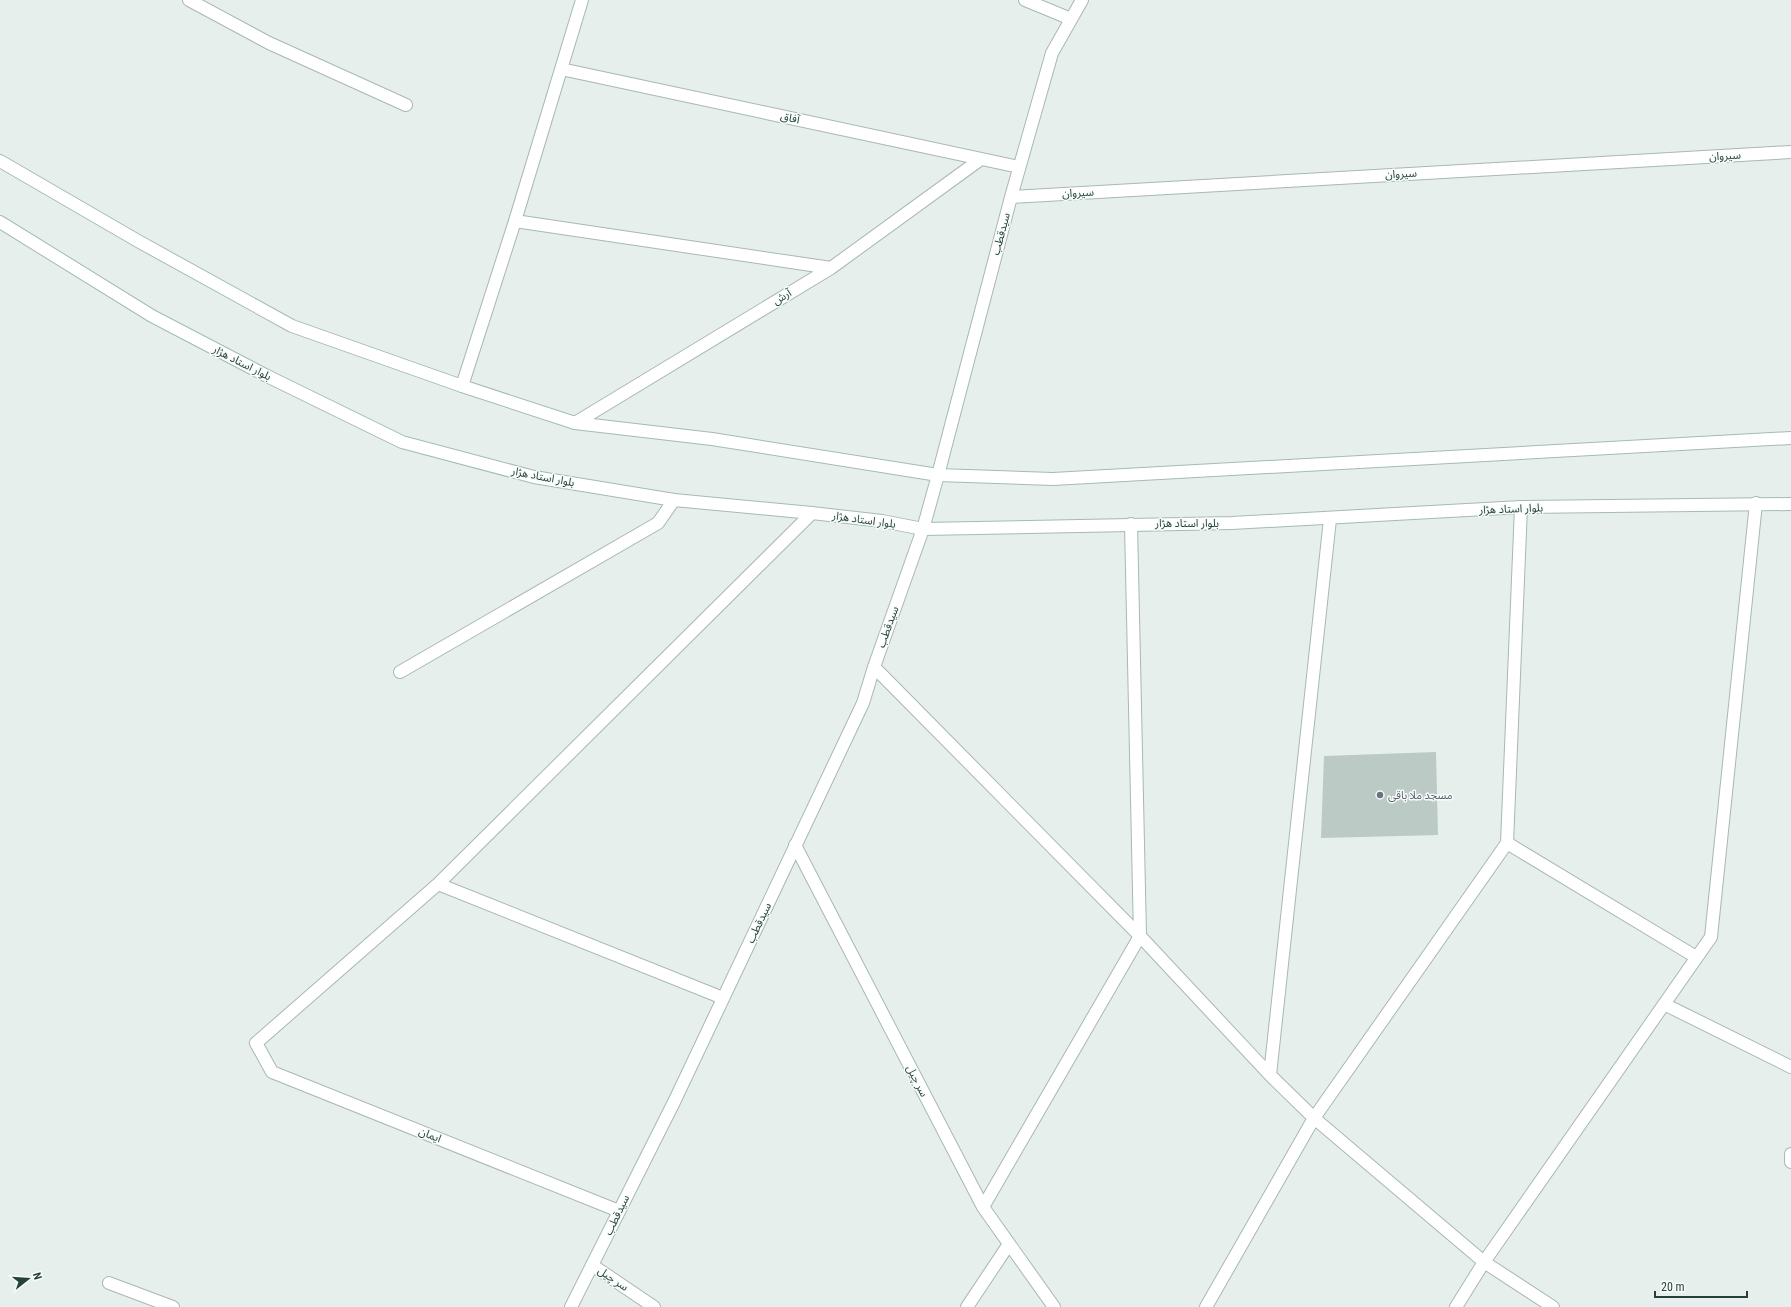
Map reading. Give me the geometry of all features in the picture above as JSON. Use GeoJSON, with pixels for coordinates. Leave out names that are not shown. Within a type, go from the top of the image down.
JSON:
{"type":"FeatureCollection","features":[{"type":"Feature","properties":{"kind":"street"},"geometry":{"type":"LineString","coordinates":[[189,0],[269,43],[406,105]]}},
{"type":"Feature","properties":{"kind":"street"},"geometry":{"type":"LineString","coordinates":[[462,386],[515,221],[582,0]]}},
{"type":"Feature","properties":{"kind":"street"},"geometry":{"type":"LineString","coordinates":[[1025,0],[1071,19]]}},
{"type":"Feature","properties":{"kind":"street","name":"سیدقطب"},"geometry":{"type":"LineString","coordinates":[[572,1307],[723,998],[863,703],[874,667],[923,529],[1011,197],[1052,53],[1082,0]]}},
{"type":"Feature","properties":{"kind":"street","name":"آفاق"},"geometry":{"type":"LineString","coordinates":[[561,70],[1020,167]]}},
{"type":"Feature","properties":{"kind":"street","name":"سیروان"},"geometry":{"type":"LineString","coordinates":[[1011,197],[1791,152]]}},
{"type":"Feature","properties":{"kind":"street","name":"آرش"},"geometry":{"type":"LineString","coordinates":[[575,423],[831,268],[981,159]]}},
{"type":"Feature","properties":{"kind":"street"},"geometry":{"type":"LineString","coordinates":[[0,161],[138,241],[292,326],[462,386],[575,423],[712,439],[938,475],[1053,479],[1791,438]]}},
{"type":"Feature","properties":{"kind":"street"},"geometry":{"type":"LineString","coordinates":[[515,221],[831,268]]}},
{"type":"Feature","properties":{"kind":"street","name":"بلوار استاد هژار"},"geometry":{"type":"LineString","coordinates":[[0,222],[152,316],[267,376],[402,442],[534,477],[674,500],[812,513],[923,529],[1232,523],[1521,507],[1756,503],[1791,504]]}},
{"type":"Feature","properties":{"kind":"street"},"geometry":{"type":"LineString","coordinates":[[400,672],[658,523],[674,500]]}},
{"type":"Feature","properties":{"kind":"street"},"geometry":{"type":"LineString","coordinates":[[1456,1307],[1484,1262],[1710,937],[1756,503]]}},
{"type":"Feature","properties":{"kind":"street"},"geometry":{"type":"LineString","coordinates":[[1206,1307],[1314,1118],[1507,843],[1521,507]]}},
{"type":"Feature","properties":{"kind":"street"},"geometry":{"type":"LineString","coordinates":[[723,998],[438,884],[812,513]]}},
{"type":"Feature","properties":{"kind":"street"},"geometry":{"type":"LineString","coordinates":[[1270,1075],[1330,518]]}},
{"type":"Feature","properties":{"kind":"street"},"geometry":{"type":"LineString","coordinates":[[983,1207],[1140,936],[1130,524]]}},
{"type":"Feature","properties":{"kind":"street"},"geometry":{"type":"LineString","coordinates":[[874,667],[1140,936],[1270,1075],[1314,1118],[1484,1262],[1553,1307]]}},
{"type":"Feature","properties":{"kind":"street"},"geometry":{"type":"LineString","coordinates":[[1507,843],[1696,957]]}},
{"type":"Feature","properties":{"kind":"street","name":"سر چیل"},"geometry":{"type":"LineString","coordinates":[[795,845],[983,1207],[1054,1307]]}},
{"type":"Feature","properties":{"kind":"street","name":"ایمان"},"geometry":{"type":"LineString","coordinates":[[438,884],[256,1043],[272,1072],[619,1211]]}},
{"type":"Feature","properties":{"kind":"street"},"geometry":{"type":"LineString","coordinates":[[1664,1004],[1791,1068]]}},
{"type":"Feature","properties":{"kind":"street"},"geometry":{"type":"LineString","coordinates":[[1791,1154],[1791,1162]]}},
{"type":"Feature","properties":{"kind":"street"},"geometry":{"type":"LineString","coordinates":[[967,1307],[1009,1244]]}},
{"type":"Feature","properties":{"kind":"street","name":"سر چیل"},"geometry":{"type":"LineString","coordinates":[[592,1265],[654,1307]]}},
{"type":"Feature","properties":{"kind":"street"},"geometry":{"type":"LineString","coordinates":[[109,1283],[173,1307]]}},
{"type":"Feature","properties":{"kind":"building","name":"مسجد ملا باقی"},"geometry":{"type":"Polygon","coordinates":[[[1436,752],[1438,835],[1321,838],[1324,756],[1436,752]]]}},
{"type":"Feature","properties":{"kind":"place","name":"مسجد ملا باقی"},"geometry":{"type":"Point","coordinates":[1380,795]}}]}
